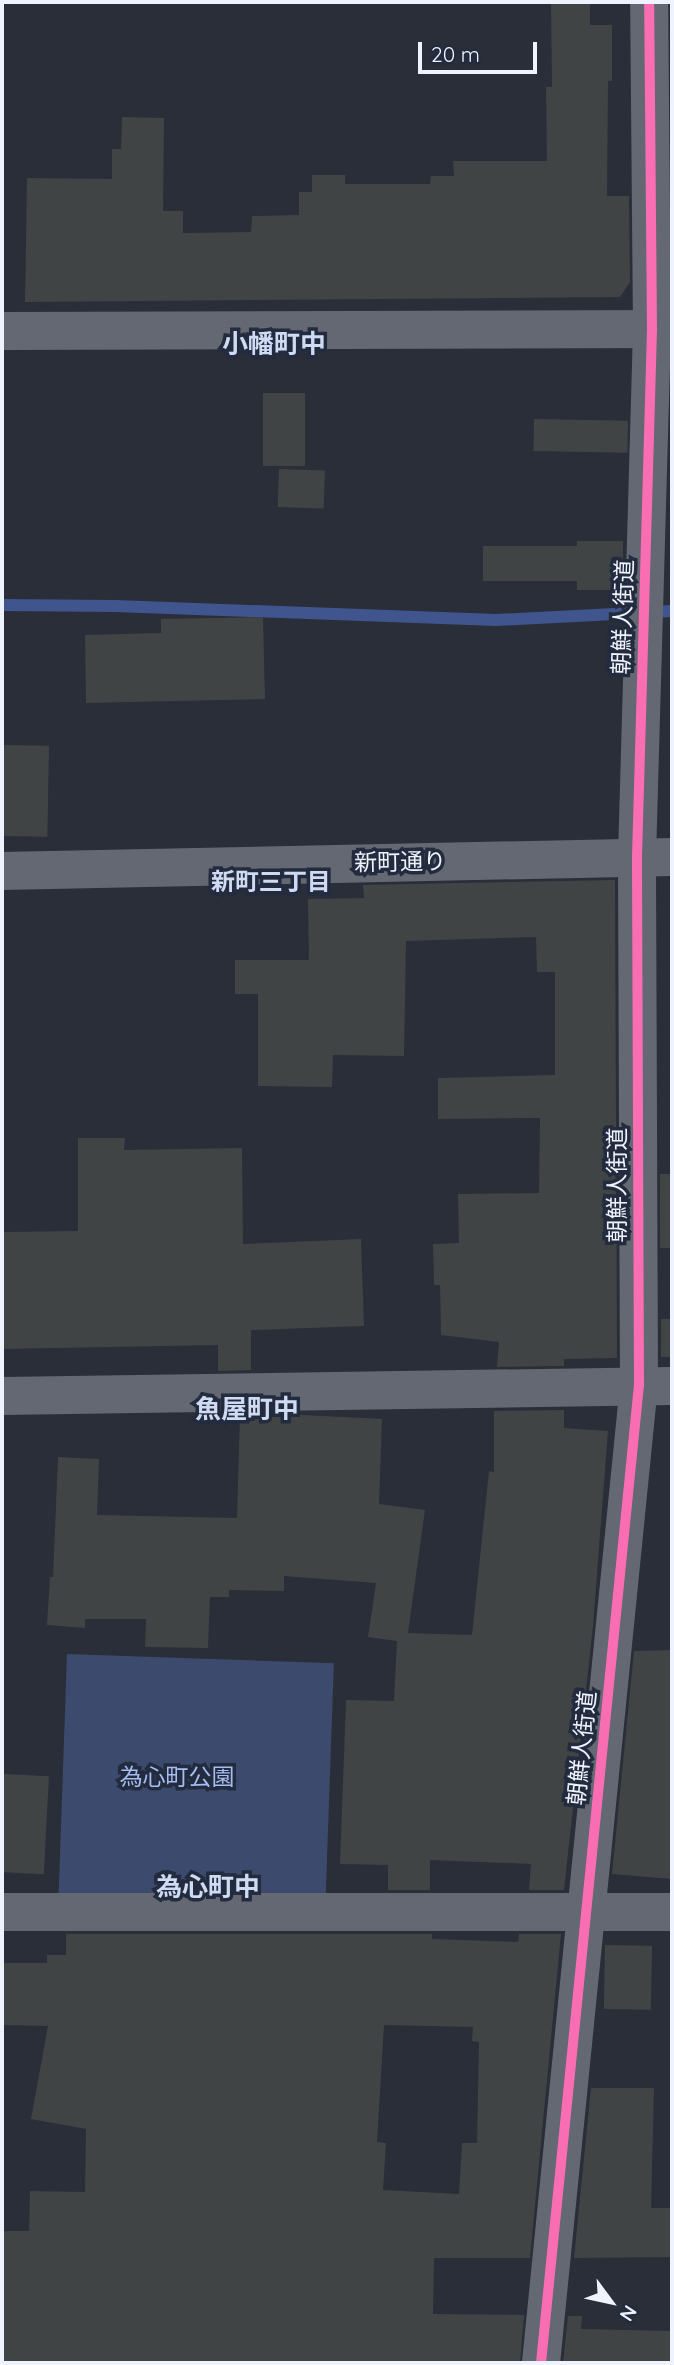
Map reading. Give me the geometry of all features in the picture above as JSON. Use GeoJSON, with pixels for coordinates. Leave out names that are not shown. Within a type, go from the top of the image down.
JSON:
{"type":"FeatureCollection","features":[{"type":"Feature","properties":{"kind":"street","name":"朝鮮人街道"},"geometry":{"type":"LineString","coordinates":[[541,2363],[586,1912],[656,1386],[654,857],[662,329],[649,2]]}},
{"type":"Feature","properties":{"kind":"street"},"geometry":{"type":"LineString","coordinates":[[2,331],[662,329]]}},
{"type":"Feature","properties":{"kind":"street","name":"新町通り"},"geometry":{"type":"LineString","coordinates":[[2,871],[654,857]]}},
{"type":"Feature","properties":{"kind":"street"},"geometry":{"type":"LineString","coordinates":[[2,1396],[656,1386]]}},
{"type":"Feature","properties":{"kind":"street"},"geometry":{"type":"LineString","coordinates":[[2,1912],[672,1912]]}},
{"type":"Feature","properties":{"kind":"green space","name":"為心町公園"},"geometry":{"type":"Polygon","coordinates":[[[67,1654],[334,1663],[325,1907],[58,1898],[67,1654]]]}},
{"type":"Feature","properties":{"kind":"building"},"geometry":{"type":"Polygon","coordinates":[[[551,2],[590,2],[590,25],[612,25],[612,81],[608,81],[607,196],[629,196],[630,282],[620,297],[25,302],[27,178],[112,179],[112,149],[121,149],[122,117],[164,118],[163,211],[183,211],[183,233],[251,232],[252,216],[299,215],[299,192],[312,192],[312,175],[345,175],[345,184],[430,184],[431,176],[454,176],[453,161],[547,161],[546,87],[552,87],[551,2]]]}},
{"type":"Feature","properties":{"kind":"building"},"geometry":{"type":"Polygon","coordinates":[[[263,393],[305,393],[305,466],[263,466],[263,393]]]}},
{"type":"Feature","properties":{"kind":"building"},"geometry":{"type":"Polygon","coordinates":[[[534,419],[628,421],[627,453],[533,451],[534,419]]]}},
{"type":"Feature","properties":{"kind":"building"},"geometry":{"type":"Polygon","coordinates":[[[279,469],[325,471],[324,509],[278,507],[279,469]]]}},
{"type":"Feature","properties":{"kind":"building"},"geometry":{"type":"Polygon","coordinates":[[[577,541],[623,541],[623,590],[577,590],[577,581],[483,581],[483,546],[577,546],[577,541]]]}},
{"type":"Feature","properties":{"kind":"building"},"geometry":{"type":"Polygon","coordinates":[[[263,617],[265,699],[86,703],[85,635],[161,633],[161,619],[263,617]]]}},
{"type":"Feature","properties":{"kind":"building"},"geometry":{"type":"Polygon","coordinates":[[[2,745],[49,746],[47,837],[2,836],[2,745]]]}},
{"type":"Feature","properties":{"kind":"building"},"geometry":{"type":"Polygon","coordinates":[[[615,880],[617,1358],[564,1359],[564,1366],[497,1367],[499,1342],[441,1335],[440,1285],[434,1285],[433,1244],[459,1243],[458,1194],[539,1193],[540,1118],[438,1119],[438,1078],[555,1075],[555,972],[537,972],[536,937],[406,941],[404,1056],[333,1055],[332,1087],[258,1086],[258,994],[235,994],[235,960],[309,960],[308,899],[364,898],[363,885],[615,880]]]}},
{"type":"Feature","properties":{"kind":"building"},"geometry":{"type":"Polygon","coordinates":[[[78,1138],[125,1138],[124,1150],[242,1148],[243,1244],[361,1239],[364,1326],[251,1330],[251,1370],[218,1371],[218,1345],[2,1349],[2,1232],[78,1231],[78,1138]]]}},
{"type":"Feature","properties":{"kind":"building"},"geometry":{"type":"Polygon","coordinates":[[[660,1174],[672,1174],[672,1248],[660,1248],[660,1174]]]}},
{"type":"Feature","properties":{"kind":"building"},"geometry":{"type":"Polygon","coordinates":[[[661,1319],[672,1319],[672,1357],[661,1357],[661,1319]]]}},
{"type":"Feature","properties":{"kind":"building"},"geometry":{"type":"Polygon","coordinates":[[[564,1410],[564,1428],[608,1431],[593,1626],[564,1890],[529,1890],[531,1864],[430,1860],[430,1890],[388,1890],[388,1865],[340,1864],[346,1700],[394,1701],[397,1641],[368,1637],[376,1583],[284,1576],[284,1591],[229,1590],[229,1597],[210,1597],[208,1648],[145,1647],[146,1619],[85,1619],[85,1628],[47,1625],[50,1577],[53,1577],[58,1457],[99,1459],[97,1515],[237,1518],[240,1414],[283,1414],[382,1419],[379,1504],[425,1510],[408,1633],[472,1635],[489,1471],[494,1472],[494,1411],[564,1410]]]}},
{"type":"Feature","properties":{"kind":"building"},"geometry":{"type":"Polygon","coordinates":[[[672,1650],[672,1879],[612,1874],[634,1651],[672,1650]]]}},
{"type":"Feature","properties":{"kind":"building"},"geometry":{"type":"Polygon","coordinates":[[[4,1774],[49,1776],[44,1874],[2,1872],[4,1774]]]}},
{"type":"Feature","properties":{"kind":"building"},"geometry":{"type":"Polygon","coordinates":[[[66,1934],[432,1934],[432,1939],[518,1942],[519,1934],[561,1934],[530,2258],[434,2258],[433,2314],[524,2315],[520,2363],[2,2363],[2,2231],[29,2231],[30,2191],[85,2192],[86,2129],[31,2119],[48,2026],[2,2025],[2,1963],[47,1963],[47,1955],[66,1955],[66,1934]],[[384,2025],[377,2142],[386,2143],[383,2190],[459,2194],[462,2143],[477,2143],[479,2042],[472,2041],[473,2027],[384,2025]]]}},
{"type":"Feature","properties":{"kind":"building"},"geometry":{"type":"Polygon","coordinates":[[[605,1945],[652,1946],[651,2010],[604,2009],[605,1945]]]}},
{"type":"Feature","properties":{"kind":"building"},"geometry":{"type":"Polygon","coordinates":[[[591,2088],[654,2088],[651,2208],[672,2208],[672,2257],[574,2258],[591,2088]]]}},
{"type":"Feature","properties":{"kind":"building"},"geometry":{"type":"Polygon","coordinates":[[[568,2316],[582,2316],[581,2329],[672,2331],[672,2363],[563,2363],[568,2316]]]}},
{"type":"Feature","properties":{"kind":"waterway"},"geometry":{"type":"LineString","coordinates":[[2,605],[115,606],[496,620],[672,611]]}},
{"type":"Feature","properties":{"kind":"cycle path"},"geometry":{"type":"LineString","coordinates":[[541,2363],[639,1385],[637,857],[652,329],[649,2]]}},
{"type":"Feature","properties":{"kind":"district","name":"小幡町中"},"geometry":{"type":"Point","coordinates":[274,344]}},
{"type":"Feature","properties":{"kind":"district","name":"新町三丁目"},"geometry":{"type":"Point","coordinates":[271,882]}},
{"type":"Feature","properties":{"kind":"district","name":"魚屋町中"},"geometry":{"type":"Point","coordinates":[247,1409]}},
{"type":"Feature","properties":{"kind":"district","name":"為心町中"},"geometry":{"type":"Point","coordinates":[208,1887]}}]}
